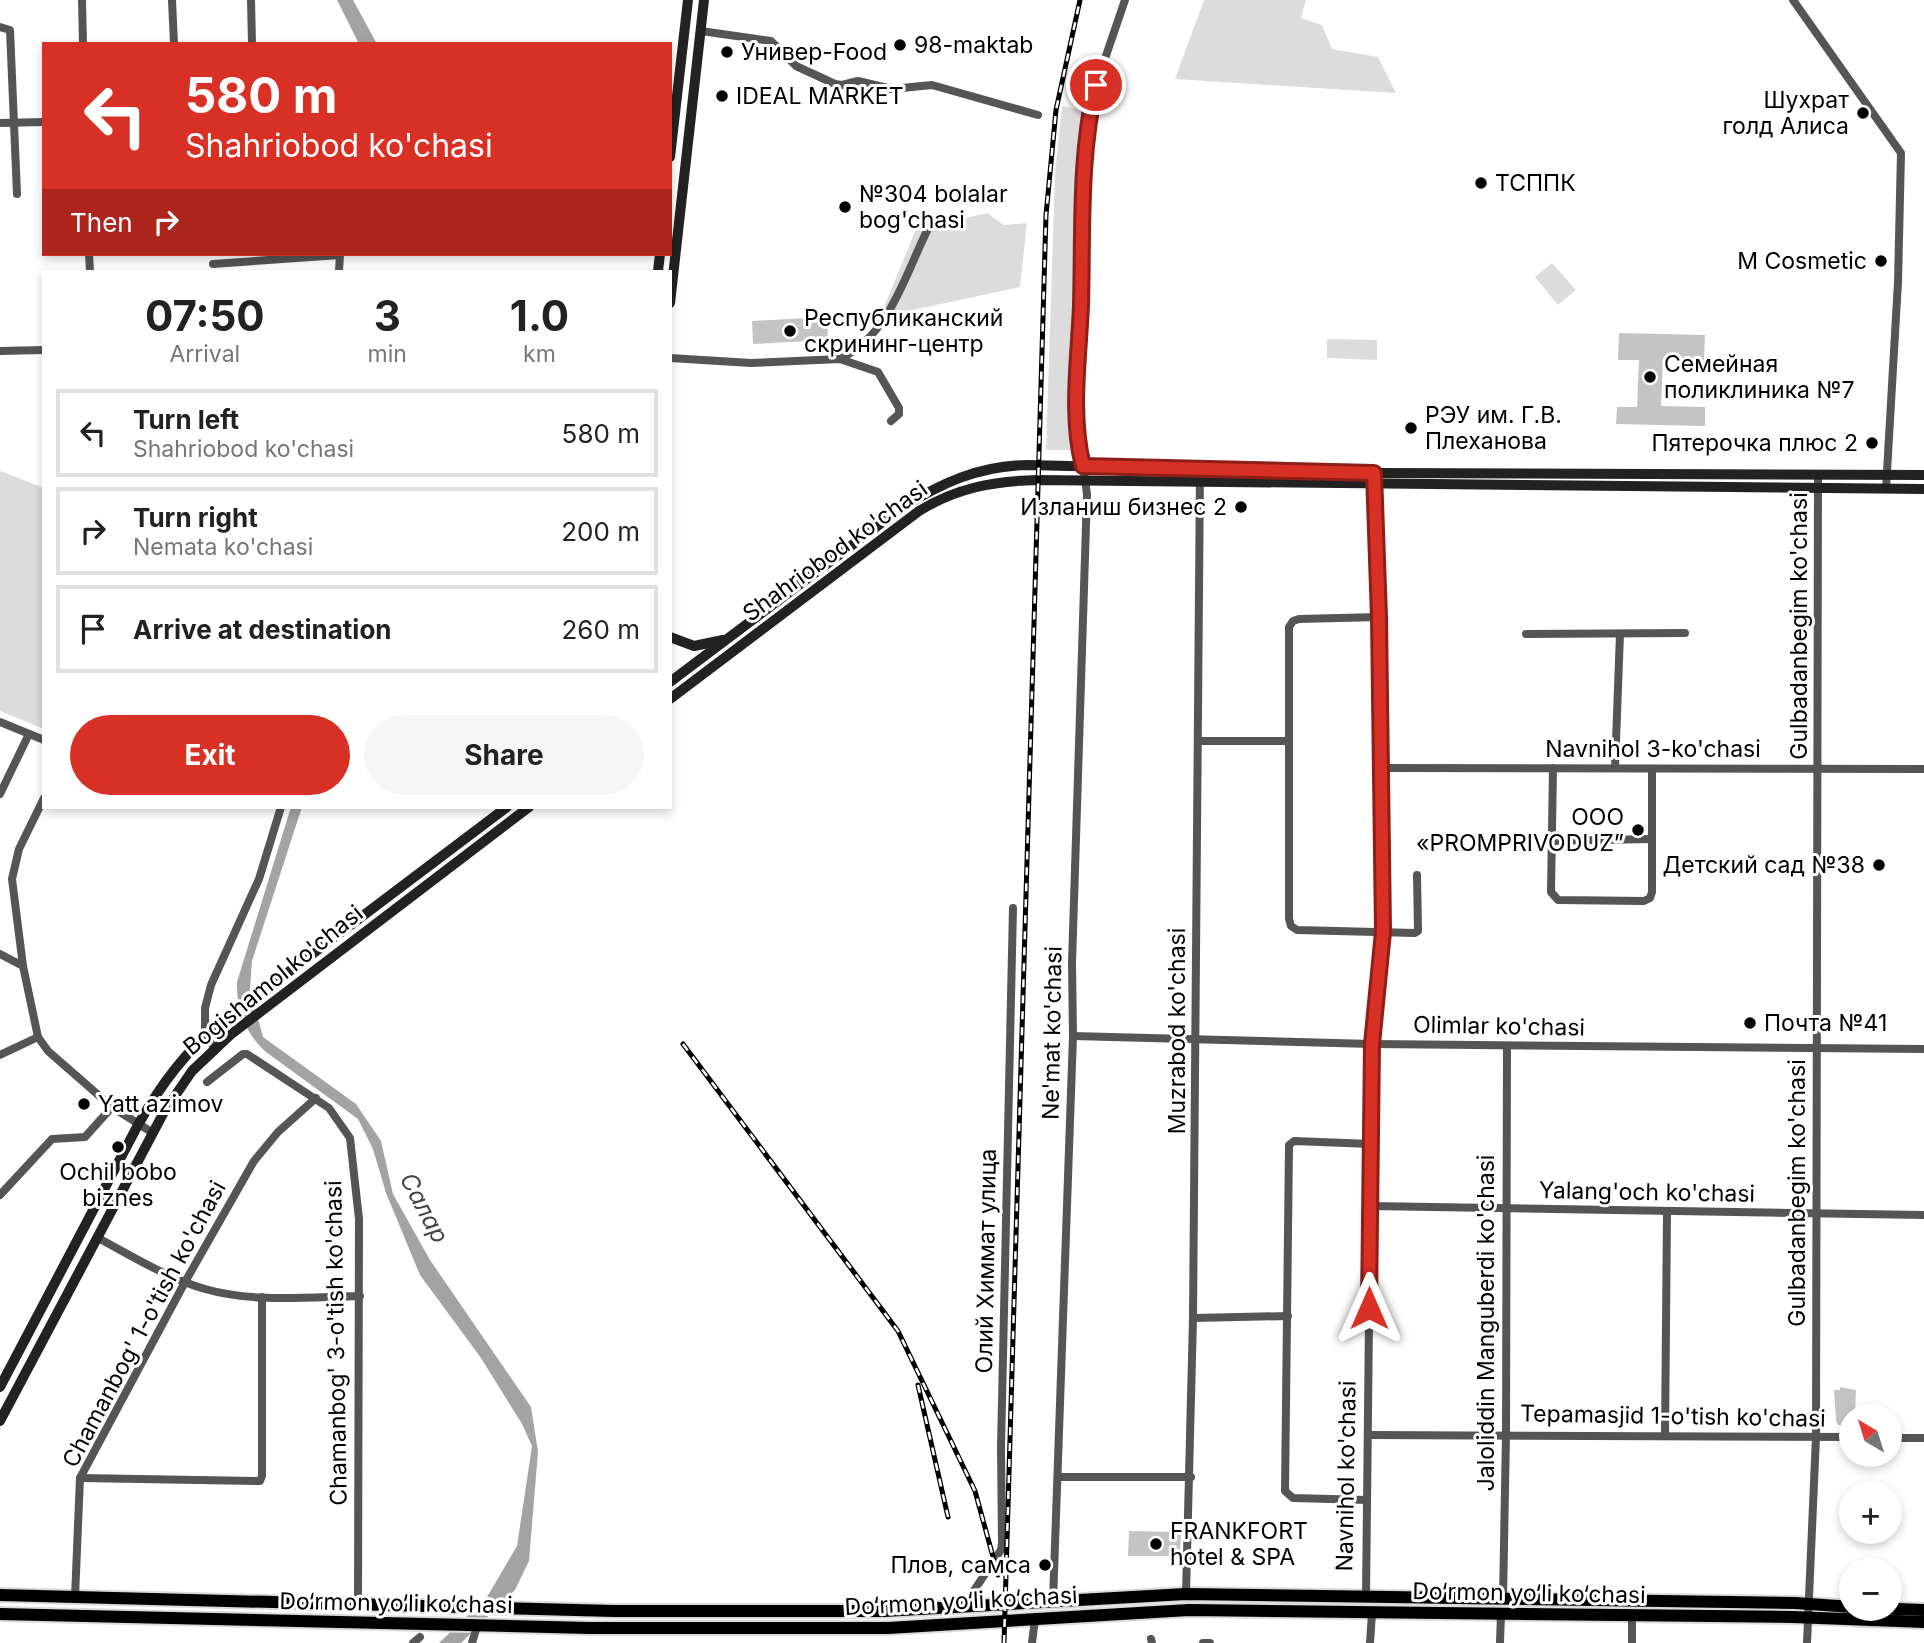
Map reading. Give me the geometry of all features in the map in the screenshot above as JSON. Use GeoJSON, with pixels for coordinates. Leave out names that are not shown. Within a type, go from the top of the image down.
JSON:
{"type":"FeatureCollection","features":[{"type":"Feature","properties":{"kind":"main road"},"geometry":{"type":"LineString","coordinates":[[672,140],[688,0]]}},
{"type":"Feature","properties":{"kind":"main road"},"geometry":{"type":"LineString","coordinates":[[672,287],[676,209],[704,0]]}},
{"type":"Feature","properties":{"kind":"main road"},"geometry":{"type":"LineString","coordinates":[[659,262],[675,263]]}},
{"type":"Feature","properties":{"kind":"main road","name":"Shahriobod ko'chasi"},"geometry":{"type":"LineString","coordinates":[[672,680],[892,515],[949,481],[996,466],[1200,469],[1374,479],[1924,489]]}},
{"type":"Feature","properties":{"kind":"main road","name":"Shahriobod ko'chasi"},"geometry":{"type":"LineString","coordinates":[[672,697],[887,534],[937,500],[996,482],[1924,475]]}},
{"type":"Feature","properties":{"kind":"main road"},"geometry":{"type":"LineString","coordinates":[[672,638],[699,646],[734,634]]}},
{"type":"Feature","properties":{"kind":"main road","name":"Bogishamol ko'chasi"},"geometry":{"type":"LineString","coordinates":[[0,1387],[5,1365],[139,1124],[172,1072],[205,1036],[221,1023],[504,809]]}},
{"type":"Feature","properties":{"kind":"main road","name":"Bogishamol ko'chasi"},"geometry":{"type":"LineString","coordinates":[[0,1421],[153,1133],[182,1084],[230,1035],[526,809]]}},
{"type":"Feature","properties":{"kind":"main road"},"geometry":{"type":"LineString","coordinates":[[491,819],[499,830]]}},
{"type":"Feature","properties":{"kind":"main road","name":"Do‘rmon yo‘li ko‘chasi"},"geometry":{"type":"LineString","coordinates":[[0,1595],[589,1611],[884,1611],[1186,1594],[1503,1600],[1810,1611],[1924,1622]]}},
{"type":"Feature","properties":{"kind":"main road","name":"Navnihol ko'chasi"},"geometry":{"type":"LineString","coordinates":[[1369,1598],[1372,1613]]}},
{"type":"Feature","properties":{"kind":"main road"},"geometry":{"type":"LineString","coordinates":[[1450,1599],[1450,1613]]}},
{"type":"Feature","properties":{"kind":"main road","name":"Do‘rmon yo‘li ko‘chasi"},"geometry":{"type":"LineString","coordinates":[[0,1614],[590,1628],[888,1628],[1189,1610],[1632,1616],[1839,1609]]}},
{"type":"Feature","properties":{"kind":"main road"},"geometry":{"type":"LineString","coordinates":[[1902,1609],[1924,1610]]}},
{"type":"Feature","properties":{"kind":"main road"},"geometry":{"type":"LineString","coordinates":[[589,1611],[590,1628]]}},
{"type":"Feature","properties":{"kind":"street"},"geometry":{"type":"LineString","coordinates":[[82,0],[83,42]]}},
{"type":"Feature","properties":{"kind":"street"},"geometry":{"type":"LineString","coordinates":[[172,0],[174,42]]}},
{"type":"Feature","properties":{"kind":"street"},"geometry":{"type":"LineString","coordinates":[[251,0],[252,42]]}},
{"type":"Feature","properties":{"kind":"street","name":"Ne'mat ko'chasi"},"geometry":{"type":"LineString","coordinates":[[1053,1601],[1073,1036],[1072,963],[1085,481],[1077,425],[1087,142],[1096,85],[1125,0]]}},
{"type":"Feature","properties":{"kind":"street"},"geometry":{"type":"LineString","coordinates":[[1793,0],[1901,153],[1898,282],[1886,489]]}},
{"type":"Feature","properties":{"kind":"street"},"geometry":{"type":"LineString","coordinates":[[0,27],[8,27],[10,30],[17,194]]}},
{"type":"Feature","properties":{"kind":"street"},"geometry":{"type":"LineString","coordinates":[[701,31],[771,41],[796,66],[835,84],[842,85],[858,80],[892,89],[932,85],[1038,115]]}},
{"type":"Feature","properties":{"kind":"street"},"geometry":{"type":"LineString","coordinates":[[0,123],[42,122]]}},
{"type":"Feature","properties":{"kind":"street"},"geometry":{"type":"LineString","coordinates":[[840,359],[855,352],[876,331],[900,290],[932,221]]}},
{"type":"Feature","properties":{"kind":"street"},"geometry":{"type":"LineString","coordinates":[[213,264],[326,256]]}},
{"type":"Feature","properties":{"kind":"street"},"geometry":{"type":"LineString","coordinates":[[0,351],[42,350]]}},
{"type":"Feature","properties":{"kind":"street"},"geometry":{"type":"LineString","coordinates":[[672,358],[751,363],[840,359],[878,372],[899,408],[899,414],[891,421]]}},
{"type":"Feature","properties":{"kind":"street","name":"Muzrabod ko'chasi"},"geometry":{"type":"LineString","coordinates":[[1186,1594],[1193,1318],[1200,469]]}},
{"type":"Feature","properties":{"kind":"street","name":"Gulbadanbegim ko'chasi"},"geometry":{"type":"LineString","coordinates":[[1808,1643],[1816,1437],[1818,474]]}},
{"type":"Feature","properties":{"kind":"street","name":"Navnihol ko'chasi"},"geometry":{"type":"LineString","coordinates":[[1369,1598],[1367,1500],[1372,1044],[1383,932],[1379,617],[1374,479]]}},
{"type":"Feature","properties":{"kind":"street"},"geometry":{"type":"LineString","coordinates":[[1379,617],[1299,619],[1293,621],[1289,627],[1291,926],[1297,930],[1415,933],[1418,931],[1417,875]]}},
{"type":"Feature","properties":{"kind":"street"},"geometry":{"type":"LineString","coordinates":[[1526,634],[1685,633]]}},
{"type":"Feature","properties":{"kind":"street"},"geometry":{"type":"LineString","coordinates":[[1615,768],[1620,634]]}},
{"type":"Feature","properties":{"kind":"street"},"geometry":{"type":"LineString","coordinates":[[0,722],[42,739]]}},
{"type":"Feature","properties":{"kind":"street"},"geometry":{"type":"LineString","coordinates":[[0,794],[29,734]]}},
{"type":"Feature","properties":{"kind":"street"},"geometry":{"type":"LineString","coordinates":[[1198,741],[1288,741]]}},
{"type":"Feature","properties":{"kind":"street","name":"Navnihol 3-ko'chasi"},"geometry":{"type":"LineString","coordinates":[[1381,768],[1924,769]]}},
{"type":"Feature","properties":{"kind":"street"},"geometry":{"type":"LineString","coordinates":[[1553,768],[1553,897],[1558,900],[1644,901],[1650,898],[1652,892],[1652,768]]}},
{"type":"Feature","properties":{"kind":"street"},"geometry":{"type":"LineString","coordinates":[[42,802],[19,849],[13,869],[12,890],[23,966],[38,1037],[48,1051],[112,1107],[153,1133]]}},
{"type":"Feature","properties":{"kind":"street"},"geometry":{"type":"LineString","coordinates":[[215,1048],[205,1036],[205,1008],[211,985],[259,879],[280,809]]}},
{"type":"Feature","properties":{"kind":"street"},"geometry":{"type":"LineString","coordinates":[[1552,841],[1651,838]]}},
{"type":"Feature","properties":{"kind":"street","name":"Олий Химмат улица"},"geometry":{"type":"LineString","coordinates":[[969,1607],[973,1592],[1001,1550],[1002,1544],[1001,1432],[1013,908]]}},
{"type":"Feature","properties":{"kind":"street"},"geometry":{"type":"LineString","coordinates":[[0,954],[23,966]]}},
{"type":"Feature","properties":{"kind":"street","name":"Olimlar ko'chasi"},"geometry":{"type":"LineString","coordinates":[[1073,1036],[1372,1044],[1924,1049]]}},
{"type":"Feature","properties":{"kind":"street"},"geometry":{"type":"LineString","coordinates":[[0,1055],[38,1037]]}},
{"type":"Feature","properties":{"kind":"street","name":"Jaloliddin Manguberdi ko'chasi"},"geometry":{"type":"LineString","coordinates":[[1503,1600],[1507,1046]]}},
{"type":"Feature","properties":{"kind":"street","name":"Chamanbog' 3-o'tish ko'chasi"},"geometry":{"type":"LineString","coordinates":[[207,1082],[243,1054],[247,1054],[329,1108],[350,1138],[359,1219],[358,1605]]}},
{"type":"Feature","properties":{"kind":"street","name":"Chamanbog' 1-o'tish ko'chasi"},"geometry":{"type":"LineString","coordinates":[[75,1597],[80,1478],[185,1282],[254,1161],[278,1132],[316,1098]]}},
{"type":"Feature","properties":{"kind":"street"},"geometry":{"type":"LineString","coordinates":[[0,1195],[52,1139],[85,1137],[112,1107]]}},
{"type":"Feature","properties":{"kind":"street"},"geometry":{"type":"LineString","coordinates":[[1367,1500],[1293,1498],[1285,1491],[1289,1145],[1294,1141],[1371,1144]]}},
{"type":"Feature","properties":{"kind":"street","name":"Yalang'och ko'chasi"},"geometry":{"type":"LineString","coordinates":[[1369,1206],[1924,1215]]}},
{"type":"Feature","properties":{"kind":"street"},"geometry":{"type":"LineString","coordinates":[[1665,1436],[1667,1212]]}},
{"type":"Feature","properties":{"kind":"street"},"geometry":{"type":"LineString","coordinates":[[98,1238],[185,1282],[208,1290],[262,1297],[360,1296]]}},
{"type":"Feature","properties":{"kind":"street"},"geometry":{"type":"LineString","coordinates":[[80,1478],[260,1481],[262,1297]]}},
{"type":"Feature","properties":{"kind":"street"},"geometry":{"type":"LineString","coordinates":[[1193,1318],[1288,1316]]}},
{"type":"Feature","properties":{"kind":"street","name":"Tepamasjid 1-o'tish ko'chasi"},"geometry":{"type":"LineString","coordinates":[[1368,1435],[1839,1437]]}},
{"type":"Feature","properties":{"kind":"street"},"geometry":{"type":"LineString","coordinates":[[1902,1438],[1924,1438]]}},
{"type":"Feature","properties":{"kind":"street"},"geometry":{"type":"LineString","coordinates":[[1058,1477],[1191,1477]]}},
{"type":"Feature","properties":{"kind":"street"},"geometry":{"type":"LineString","coordinates":[[1370,1643],[1372,1613]]}},
{"type":"Feature","properties":{"kind":"street"},"geometry":{"type":"LineString","coordinates":[[1500,1643],[1501,1614]]}},
{"type":"Feature","properties":{"kind":"street"},"geometry":{"type":"LineString","coordinates":[[1632,1616],[1632,1643]]}},
{"type":"Feature","properties":{"kind":"street"},"geometry":{"type":"LineString","coordinates":[[1032,1643],[1035,1619]]}},
{"type":"Feature","properties":{"kind":"street"},"geometry":{"type":"LineString","coordinates":[[472,1643],[477,1626]]}},
{"type":"Feature","properties":{"kind":"street"},"geometry":{"type":"LineString","coordinates":[[413,1643],[421,1637]]}},
{"type":"Feature","properties":{"kind":"shaded area"},"geometry":{"type":"Polygon","coordinates":[[[337,0],[353,0],[376,42],[358,42],[337,0]]]}},
{"type":"Feature","properties":{"kind":"shaded area"},"geometry":{"type":"Polygon","coordinates":[[[1204,0],[1306,0],[1301,18],[1322,25],[1332,49],[1378,57],[1396,93],[1175,79],[1204,0]]]}},
{"type":"Feature","properties":{"kind":"shaded area"},"geometry":{"type":"Polygon","coordinates":[[[1062,106],[1085,111],[1079,175],[1071,450],[1046,450],[1055,174],[1062,106]]]}},
{"type":"Feature","properties":{"kind":"shaded area"},"geometry":{"type":"Polygon","coordinates":[[[923,212],[946,223],[987,213],[1004,225],[1027,223],[1020,287],[880,317],[923,212]]]}},
{"type":"Feature","properties":{"kind":"shaded area"},"geometry":{"type":"Polygon","coordinates":[[[1552,263],[1576,290],[1558,305],[1535,277],[1552,263]]]}},
{"type":"Feature","properties":{"kind":"shaded area"},"geometry":{"type":"Polygon","coordinates":[[[1327,339],[1377,340],[1377,360],[1327,358],[1327,339]]]}},
{"type":"Feature","properties":{"kind":"shaded area"},"geometry":{"type":"Polygon","coordinates":[[[0,471],[42,487],[42,728],[0,711],[0,471]]]}},
{"type":"Feature","properties":{"kind":"shaded area","name":"Салар"},"geometry":{"type":"Polygon","coordinates":[[[290,809],[301,809],[252,961],[250,988],[263,1037],[356,1104],[381,1141],[393,1194],[430,1260],[531,1407],[538,1452],[529,1561],[515,1590],[461,1643],[439,1643],[487,1597],[517,1546],[532,1446],[522,1424],[481,1358],[420,1275],[386,1193],[373,1149],[358,1119],[259,1045],[244,1020],[238,1002],[237,982],[290,809]]]}},
{"type":"Feature","properties":{"kind":"building","name":"Республиканский скрининг-центр"},"geometry":{"type":"Polygon","coordinates":[[[827,317],[828,340],[753,344],[752,321],[827,317]]]}},
{"type":"Feature","properties":{"kind":"building","name":"Cемейная поликлиника №7"},"geometry":{"type":"Polygon","coordinates":[[[1619,333],[1705,335],[1704,361],[1663,360],[1661,406],[1705,407],[1705,426],[1616,424],[1617,407],[1637,407],[1639,360],[1618,360],[1619,333]]]}},
{"type":"Feature","properties":{"kind":"building"},"geometry":{"type":"Polygon","coordinates":[[[1840,1387],[1856,1390],[1855,1404],[1839,1404],[1838,1425],[1834,1390],[1840,1390],[1840,1387]]]}},
{"type":"Feature","properties":{"kind":"building","name":"FRANKFORT hotel & SPA"},"geometry":{"type":"Polygon","coordinates":[[[1129,1531],[1181,1532],[1180,1556],[1128,1556],[1129,1531]]]}},
{"type":"Feature","properties":{"kind":"railway"},"geometry":{"type":"LineString","coordinates":[[1004,1643],[1046,215],[1056,110],[1080,0]]}},
{"type":"Feature","properties":{"kind":"railway"},"geometry":{"type":"LineString","coordinates":[[683,1044],[898,1331],[975,1491],[998,1575]]}},
{"type":"Feature","properties":{"kind":"railway"},"geometry":{"type":"LineString","coordinates":[[918,1385],[948,1517]]}},
{"type":"Feature","properties":{"kind":"place","name":"98-maktab"},"geometry":{"type":"Point","coordinates":[900,45]}},
{"type":"Feature","properties":{"kind":"place","name":"Универ-Food"},"geometry":{"type":"Point","coordinates":[727,52]}},
{"type":"Feature","properties":{"kind":"place","name":"IDEAL MARKET"},"geometry":{"type":"Point","coordinates":[722,96]}},
{"type":"Feature","properties":{"kind":"place","name":"Шухрат голд Алиса"},"geometry":{"type":"Point","coordinates":[1863,113]}},
{"type":"Feature","properties":{"kind":"place","name":"ТСППК"},"geometry":{"type":"Point","coordinates":[1481,183]}},
{"type":"Feature","properties":{"kind":"place","name":"№304 bolalar bog'chasi"},"geometry":{"type":"Point","coordinates":[845,207]}},
{"type":"Feature","properties":{"kind":"place","name":"M Cosmetic"},"geometry":{"type":"Point","coordinates":[1881,261]}},
{"type":"Feature","properties":{"kind":"place","name":"Республиканский скрининг-центр"},"geometry":{"type":"Point","coordinates":[790,331]}},
{"type":"Feature","properties":{"kind":"place","name":"Cемейная поликлиника №7"},"geometry":{"type":"Point","coordinates":[1650,377]}},
{"type":"Feature","properties":{"kind":"place","name":"РЭУ им. Г.В. Плеханова"},"geometry":{"type":"Point","coordinates":[1411,428]}},
{"type":"Feature","properties":{"kind":"place","name":"Пятерочка плюс 2"},"geometry":{"type":"Point","coordinates":[1872,443]}},
{"type":"Feature","properties":{"kind":"place","name":"Изланиш бизнес 2"},"geometry":{"type":"Point","coordinates":[1241,507]}},
{"type":"Feature","properties":{"kind":"place","name":"ООО «PROMPRIVODUZ”"},"geometry":{"type":"Point","coordinates":[1638,830]}},
{"type":"Feature","properties":{"kind":"place","name":"Детский сад №38"},"geometry":{"type":"Point","coordinates":[1879,865]}},
{"type":"Feature","properties":{"kind":"place","name":"Почта №41"},"geometry":{"type":"Point","coordinates":[1750,1023]}},
{"type":"Feature","properties":{"kind":"place","name":"Yatt azimov"},"geometry":{"type":"Point","coordinates":[84,1104]}},
{"type":"Feature","properties":{"kind":"place","name":"Ochil bobo biznes"},"geometry":{"type":"Point","coordinates":[118,1147]}},
{"type":"Feature","properties":{"kind":"place","name":"FRANKFORT hotel & SPA"},"geometry":{"type":"Point","coordinates":[1156,1544]}},
{"type":"Feature","properties":{"kind":"place","name":"Плов, самса"},"geometry":{"type":"Point","coordinates":[1045,1565]}},
{"type":"Feature","properties":{"kind":"route"},"geometry":{"type":"LineString","coordinates":[[1096,85],[1087,142],[1083,242],[1077,425],[1083,466],[1374,473],[1379,617],[1383,932],[1372,1044],[1369,1308]]}}]}
